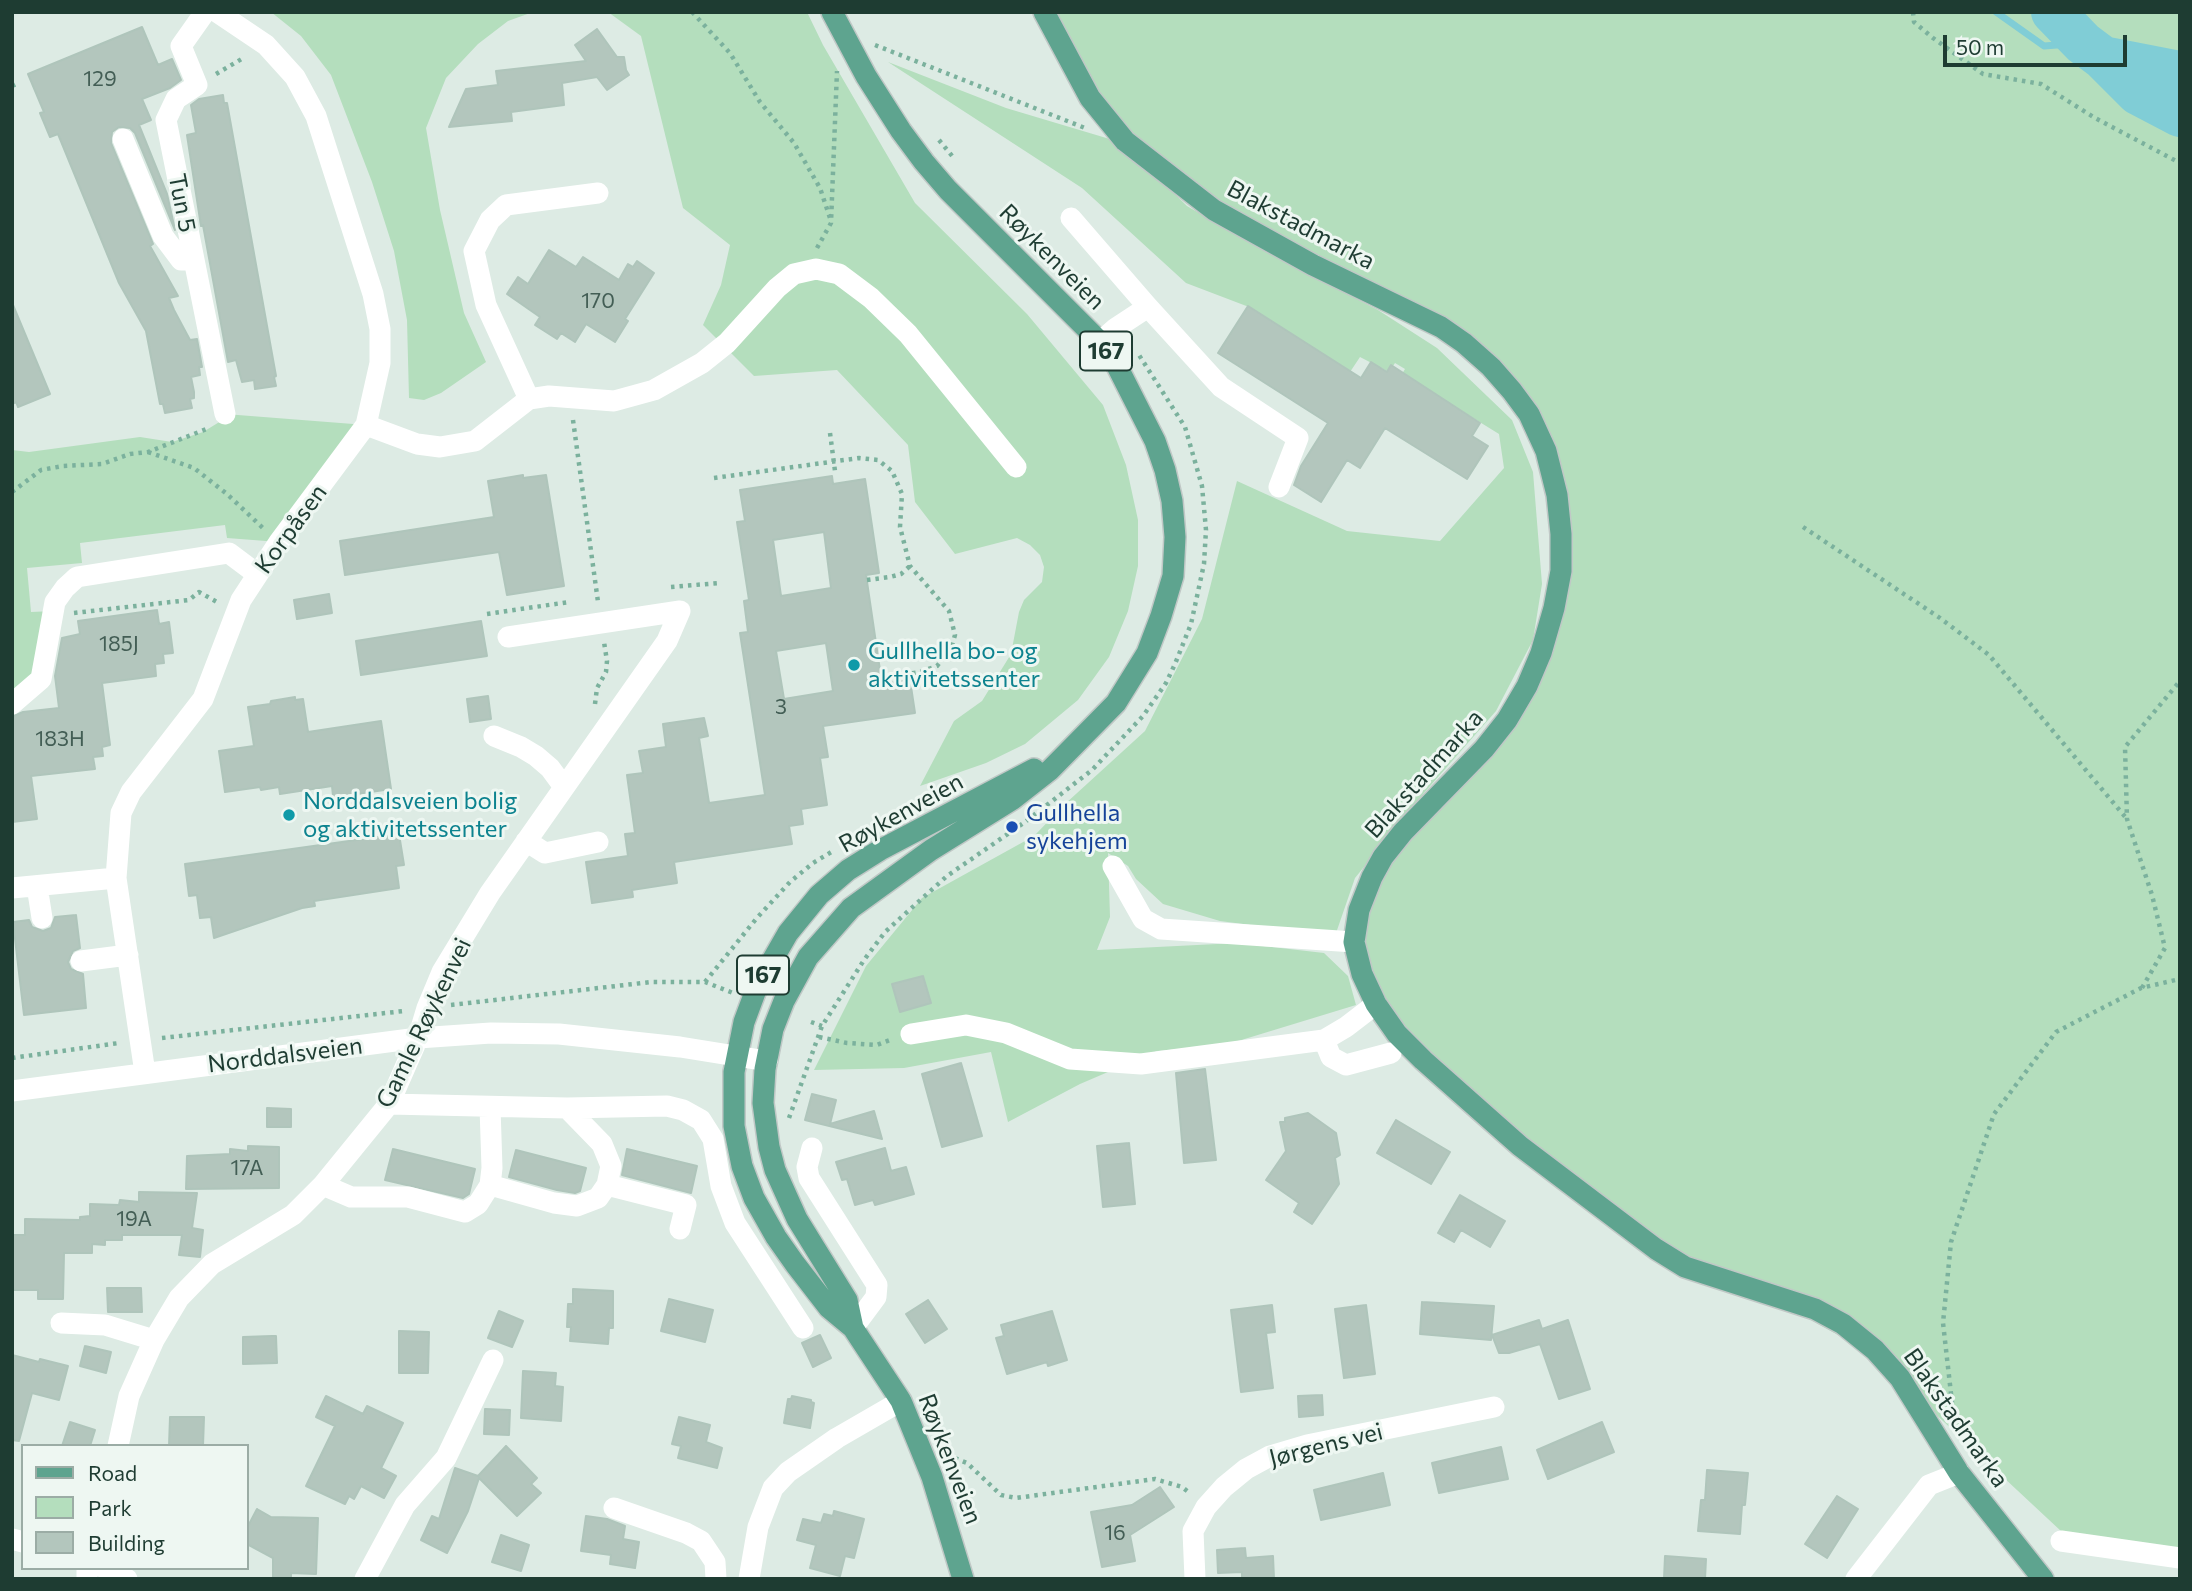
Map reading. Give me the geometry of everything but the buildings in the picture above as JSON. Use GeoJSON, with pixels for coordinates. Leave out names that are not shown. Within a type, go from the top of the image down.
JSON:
{"type":"FeatureCollection","features":[{"type":"Feature","properties":{"kind":"main road","name":"Blakstadmarka"},"geometry":{"type":"LineString","coordinates":[[1044,12],[1090,98],[1125,141],[1214,210],[1312,265],[1441,327],[1464,343],[1513,391],[1530,414],[1546,451],[1557,495],[1561,571],[1541,653],[1527,687],[1484,750],[1403,832],[1383,857],[1359,909],[1354,942],[1362,974],[1376,1004],[1397,1034],[1501,1129],[1656,1249],[1685,1267],[1815,1309],[1843,1324],[1875,1350],[1900,1378],[1959,1473],[2043,1579]]}},
{"type":"Feature","properties":{"kind":"main road","name":"Røykenveien"},"geometry":{"type":"LineString","coordinates":[[836,20],[866,76],[924,162],[948,190],[1100,342],[1126,383],[1155,441],[1172,501],[1175,537],[1173,576],[1161,616],[1147,653],[1116,703],[1051,770],[1013,800],[907,866],[865,895],[844,914],[814,948],[800,969],[773,1029],[766,1061],[764,1121],[775,1170],[797,1219],[847,1300],[853,1328]]}},
{"type":"Feature","properties":{"kind":"main road","name":"Røykenveien"},"geometry":{"type":"LineString","coordinates":[[964,1579],[929,1467],[901,1401],[853,1328],[829,1308],[795,1264],[767,1223],[751,1191],[742,1166],[734,1126],[736,1056],[753,995],[765,970],[788,933],[827,888],[848,870],[880,850],[1012,782],[1075,746]]}},
{"type":"Feature","properties":{"kind":"street"},"geometry":{"type":"LineString","coordinates":[[197,85],[181,46],[205,12]]}},
{"type":"Feature","properties":{"kind":"street","name":"Korpåsen"},"geometry":{"type":"LineString","coordinates":[[145,1073],[116,878],[121,813],[131,792],[203,699],[241,600],[366,425],[380,363],[380,329],[373,294],[316,116],[295,77],[266,45],[216,12]]}},
{"type":"Feature","properties":{"kind":"street","name":"Tun 5"},"geometry":{"type":"LineString","coordinates":[[197,85],[176,99],[166,120],[225,414]]}},
{"type":"Feature","properties":{"kind":"street"},"geometry":{"type":"LineString","coordinates":[[123,139],[163,236],[181,260],[193,260]]}},
{"type":"Feature","properties":{"kind":"street"},"geometry":{"type":"LineString","coordinates":[[529,399],[486,305],[474,251],[490,220],[506,205],[598,193]]}},
{"type":"Feature","properties":{"kind":"street"},"geometry":{"type":"LineString","coordinates":[[1071,218],[1221,387],[1298,438],[1279,487]]}},
{"type":"Feature","properties":{"kind":"street"},"geometry":{"type":"LineString","coordinates":[[366,425],[417,444],[440,447],[475,441],[529,399],[549,396],[614,401],[654,390],[702,363],[727,343],[776,288],[794,274],[816,269],[839,274],[871,298],[908,334],[1016,467]]}},
{"type":"Feature","properties":{"kind":"street"},"geometry":{"type":"LineString","coordinates":[[1100,342],[1148,307]]}},
{"type":"Feature","properties":{"kind":"street"},"geometry":{"type":"LineString","coordinates":[[12,704],[41,679],[55,602],[65,587],[77,577],[229,553],[257,575]]}},
{"type":"Feature","properties":{"kind":"street","name":"Gamle Røykenvei"},"geometry":{"type":"LineString","coordinates":[[118,1444],[130,1396],[154,1340],[179,1298],[212,1264],[293,1215],[323,1185],[389,1104],[418,1038],[442,972],[490,893],[667,640],[680,611],[601,623]]}},
{"type":"Feature","properties":{"kind":"street"},"geometry":{"type":"LineString","coordinates":[[508,637],[601,623]]}},
{"type":"Feature","properties":{"kind":"street"},"geometry":{"type":"LineString","coordinates":[[494,736],[536,756],[550,768],[564,787]]}},
{"type":"Feature","properties":{"kind":"street"},"geometry":{"type":"LineString","coordinates":[[526,841],[545,852],[598,842]]}},
{"type":"Feature","properties":{"kind":"street"},"geometry":{"type":"LineString","coordinates":[[1112,866],[1143,919],[1161,929],[1354,942]]}},
{"type":"Feature","properties":{"kind":"street"},"geometry":{"type":"LineString","coordinates":[[12,888],[116,878]]}},
{"type":"Feature","properties":{"kind":"street"},"geometry":{"type":"LineString","coordinates":[[37,886],[42,918]]}},
{"type":"Feature","properties":{"kind":"street"},"geometry":{"type":"LineString","coordinates":[[81,961],[128,955]]}},
{"type":"Feature","properties":{"kind":"street"},"geometry":{"type":"LineString","coordinates":[[911,1034],[966,1025],[1006,1033],[1070,1059],[1141,1064],[1324,1040],[1376,1004]]}},
{"type":"Feature","properties":{"kind":"street","name":"Norddalsveien"},"geometry":{"type":"LineString","coordinates":[[12,1091],[418,1038],[491,1033],[559,1034],[680,1047],[766,1061]]}},
{"type":"Feature","properties":{"kind":"street"},"geometry":{"type":"LineString","coordinates":[[1324,1040],[1331,1057],[1346,1065],[1391,1053]]}},
{"type":"Feature","properties":{"kind":"street"},"geometry":{"type":"LineString","coordinates":[[389,1104],[567,1108],[667,1106],[683,1110],[701,1120],[713,1139],[721,1185],[735,1223],[803,1328]]}},
{"type":"Feature","properties":{"kind":"street"},"geometry":{"type":"LineString","coordinates":[[323,1185],[351,1198],[408,1197],[465,1212],[478,1204],[490,1185],[490,1107]]}},
{"type":"Feature","properties":{"kind":"street"},"geometry":{"type":"LineString","coordinates":[[490,1185],[554,1203],[577,1206],[598,1198],[607,1185],[611,1166],[602,1144],[567,1108]]}},
{"type":"Feature","properties":{"kind":"street"},"geometry":{"type":"LineString","coordinates":[[812,1148],[807,1167],[809,1178],[877,1285],[877,1297],[853,1328]]}},
{"type":"Feature","properties":{"kind":"street"},"geometry":{"type":"LineString","coordinates":[[607,1185],[686,1205],[680,1229]]}},
{"type":"Feature","properties":{"kind":"street"},"geometry":{"type":"LineString","coordinates":[[61,1323],[105,1325],[154,1340]]}},
{"type":"Feature","properties":{"kind":"street"},"geometry":{"type":"LineString","coordinates":[[365,1579],[405,1505],[446,1458],[493,1360]]}},
{"type":"Feature","properties":{"kind":"street"},"geometry":{"type":"LineString","coordinates":[[749,1579],[758,1527],[773,1488],[788,1472],[836,1438],[901,1401]]}},
{"type":"Feature","properties":{"kind":"street","name":"Jørgens vei"},"geometry":{"type":"LineString","coordinates":[[1195,1579],[1193,1531],[1206,1507],[1224,1487],[1246,1469],[1270,1456],[1307,1445],[1494,1407]]}},
{"type":"Feature","properties":{"kind":"street"},"geometry":{"type":"LineString","coordinates":[[1856,1579],[1929,1485],[1959,1473]]}},
{"type":"Feature","properties":{"kind":"street"},"geometry":{"type":"LineString","coordinates":[[614,1508],[686,1533],[701,1541],[715,1562],[716,1579]]}},
{"type":"Feature","properties":{"kind":"street"},"geometry":{"type":"LineString","coordinates":[[2061,1541],[2180,1558]]}},
{"type":"Feature","properties":{"kind":"street"},"geometry":{"type":"LineString","coordinates":[[108,1570],[127,1579]]}},
{"type":"Feature","properties":{"kind":"path"},"geometry":{"type":"LineString","coordinates":[[692,12],[730,53],[760,102],[794,143],[820,188],[831,223],[836,20]]}},
{"type":"Feature","properties":{"kind":"path"},"geometry":{"type":"LineString","coordinates":[[1913,12],[1914,22],[1983,74],[2041,84],[2095,118],[2180,163]]}},
{"type":"Feature","properties":{"kind":"path"},"geometry":{"type":"LineString","coordinates":[[871,43],[1067,122],[1125,141]]}},
{"type":"Feature","properties":{"kind":"path"},"geometry":{"type":"LineString","coordinates":[[197,85],[249,55]]}},
{"type":"Feature","properties":{"kind":"path"},"geometry":{"type":"LineString","coordinates":[[570,398],[607,661],[606,672],[594,699],[597,712],[610,723]]}},
{"type":"Feature","properties":{"kind":"path"},"geometry":{"type":"LineString","coordinates":[[12,492],[41,470],[102,464],[130,454],[148,452],[203,432],[221,421],[225,414]]}},
{"type":"Feature","properties":{"kind":"path"},"geometry":{"type":"LineString","coordinates":[[830,433],[835,471]]}},
{"type":"Feature","properties":{"kind":"path"},"geometry":{"type":"LineString","coordinates":[[148,452],[194,468],[227,494],[265,530]]}},
{"type":"Feature","properties":{"kind":"path"},"geometry":{"type":"LineString","coordinates":[[714,478],[869,458],[878,460],[892,471],[902,494],[900,527],[910,566],[949,611],[955,635],[951,649],[937,666],[887,677]]}},
{"type":"Feature","properties":{"kind":"path"},"geometry":{"type":"LineString","coordinates":[[1803,527],[1940,618],[1989,655],[2127,819]]}},
{"type":"Feature","properties":{"kind":"path"},"geometry":{"type":"LineString","coordinates":[[867,580],[901,574],[910,566]]}},
{"type":"Feature","properties":{"kind":"path"},"geometry":{"type":"LineString","coordinates":[[52,616],[189,600],[200,592],[219,603]]}},
{"type":"Feature","properties":{"kind":"path"},"geometry":{"type":"LineString","coordinates":[[2141,988],[2165,948],[2152,895],[2127,819],[2125,747],[2180,681]]}},
{"type":"Feature","properties":{"kind":"path"},"geometry":{"type":"LineString","coordinates":[[705,982],[790,882],[836,849]]}},
{"type":"Feature","properties":{"kind":"path"},"geometry":{"type":"LineString","coordinates":[[1956,1433],[1943,1323],[1951,1242],[1994,1114],[2056,1032],[2141,988],[2180,979]]}},
{"type":"Feature","properties":{"kind":"path"},"geometry":{"type":"LineString","coordinates":[[12,1058],[141,1040],[651,982],[705,982],[735,994]]}},
{"type":"Feature","properties":{"kind":"path"},"geometry":{"type":"LineString","coordinates":[[811,1022],[822,1026]]}},
{"type":"Feature","properties":{"kind":"path"},"geometry":{"type":"LineString","coordinates":[[818,1037],[877,1045],[911,1034]]}},
{"type":"Feature","properties":{"kind":"path"},"geometry":{"type":"LineString","coordinates":[[946,1454],[967,1463],[1001,1496],[1016,1498],[1074,1492],[1142,1479],[1156,1479],[1182,1487],[1206,1507]]}},
{"type":"Feature","properties":{"kind":"green space"},"geometry":{"type":"Polygon","coordinates":[[[271,12],[533,12],[508,21],[478,44],[446,78],[426,128],[440,210],[464,313],[486,362],[441,393],[424,400],[409,398],[407,320],[394,251],[372,182],[331,75],[301,36],[271,12]]]}},
{"type":"Feature","properties":{"kind":"green space"},"geometry":{"type":"Polygon","coordinates":[[[608,12],[807,12],[823,45],[915,203],[1027,314],[1103,405],[1126,465],[1138,520],[1138,566],[1128,611],[1109,657],[1078,700],[1025,744],[986,763],[920,786],[954,721],[982,701],[1011,654],[1024,600],[1042,582],[1044,567],[1040,555],[1017,538],[955,554],[915,502],[908,445],[837,370],[754,376],[703,325],[721,285],[730,245],[683,208],[641,36],[608,12]]]}},
{"type":"Feature","properties":{"kind":"green space"},"geometry":{"type":"Polygon","coordinates":[[[1044,12],[2180,12],[2180,1548],[2062,1532],[1869,1352],[1769,1297],[1635,1232],[1412,1054],[1353,957],[1376,879],[1546,650],[1557,498],[1522,414],[1482,372],[1440,333],[1218,206],[1134,135],[1067,56],[1044,12]]]}},
{"type":"Feature","properties":{"kind":"green space"},"geometry":{"type":"Polygon","coordinates":[[[888,62],[1006,108],[1123,143],[1187,206],[1266,252],[1378,310],[1437,348],[1512,420],[1533,472],[1542,584],[1533,640],[1496,711],[1424,793],[1355,878],[1335,936],[1220,921],[1163,904],[1136,879],[1128,866],[1108,853],[1110,917],[1097,950],[1237,943],[1324,953],[1348,976],[1356,1005],[1225,1045],[1157,1051],[1080,1084],[1008,1122],[991,1052],[904,1068],[814,1070],[866,966],[922,898],[1034,836],[1145,731],[1202,619],[1237,481],[1347,531],[1440,541],[1504,468],[1499,434],[1402,374],[1405,369],[1395,363],[1389,372],[1360,357],[1350,372],[1249,307],[1186,283],[1082,188],[888,62]]]}},
{"type":"Feature","properties":{"kind":"green space"},"geometry":{"type":"Polygon","coordinates":[[[225,414],[366,425],[279,542],[227,538],[225,525],[80,543],[82,563],[27,568],[31,612],[53,611],[41,679],[12,704],[12,450],[29,452],[140,437],[172,442],[203,432],[221,421],[225,414]]]}},
{"type":"Feature","properties":{"kind":"waterway"},"geometry":{"type":"LineString","coordinates":[[1996,12],[2044,46],[2083,43]]}},
{"type":"Feature","properties":{"kind":"waterway"},"geometry":{"type":"LineString","coordinates":[[2053,12],[2138,93],[2180,115]]}},
{"type":"Feature","properties":{"kind":"waterway"},"geometry":{"type":"LineString","coordinates":[[2103,58],[2180,73]]}},
{"type":"Feature","properties":{"kind":"place","name":"Gullhella bo- og aktivitetssenter"},"geometry":{"type":"Point","coordinates":[854,665]}},
{"type":"Feature","properties":{"kind":"place","name":"Norddalsveien bolig og aktivitetssenter"},"geometry":{"type":"Point","coordinates":[289,815]}},
{"type":"Feature","properties":{"kind":"place","name":"Gullhella sykehjem"},"geometry":{"type":"Point","coordinates":[1012,827]}}]}
